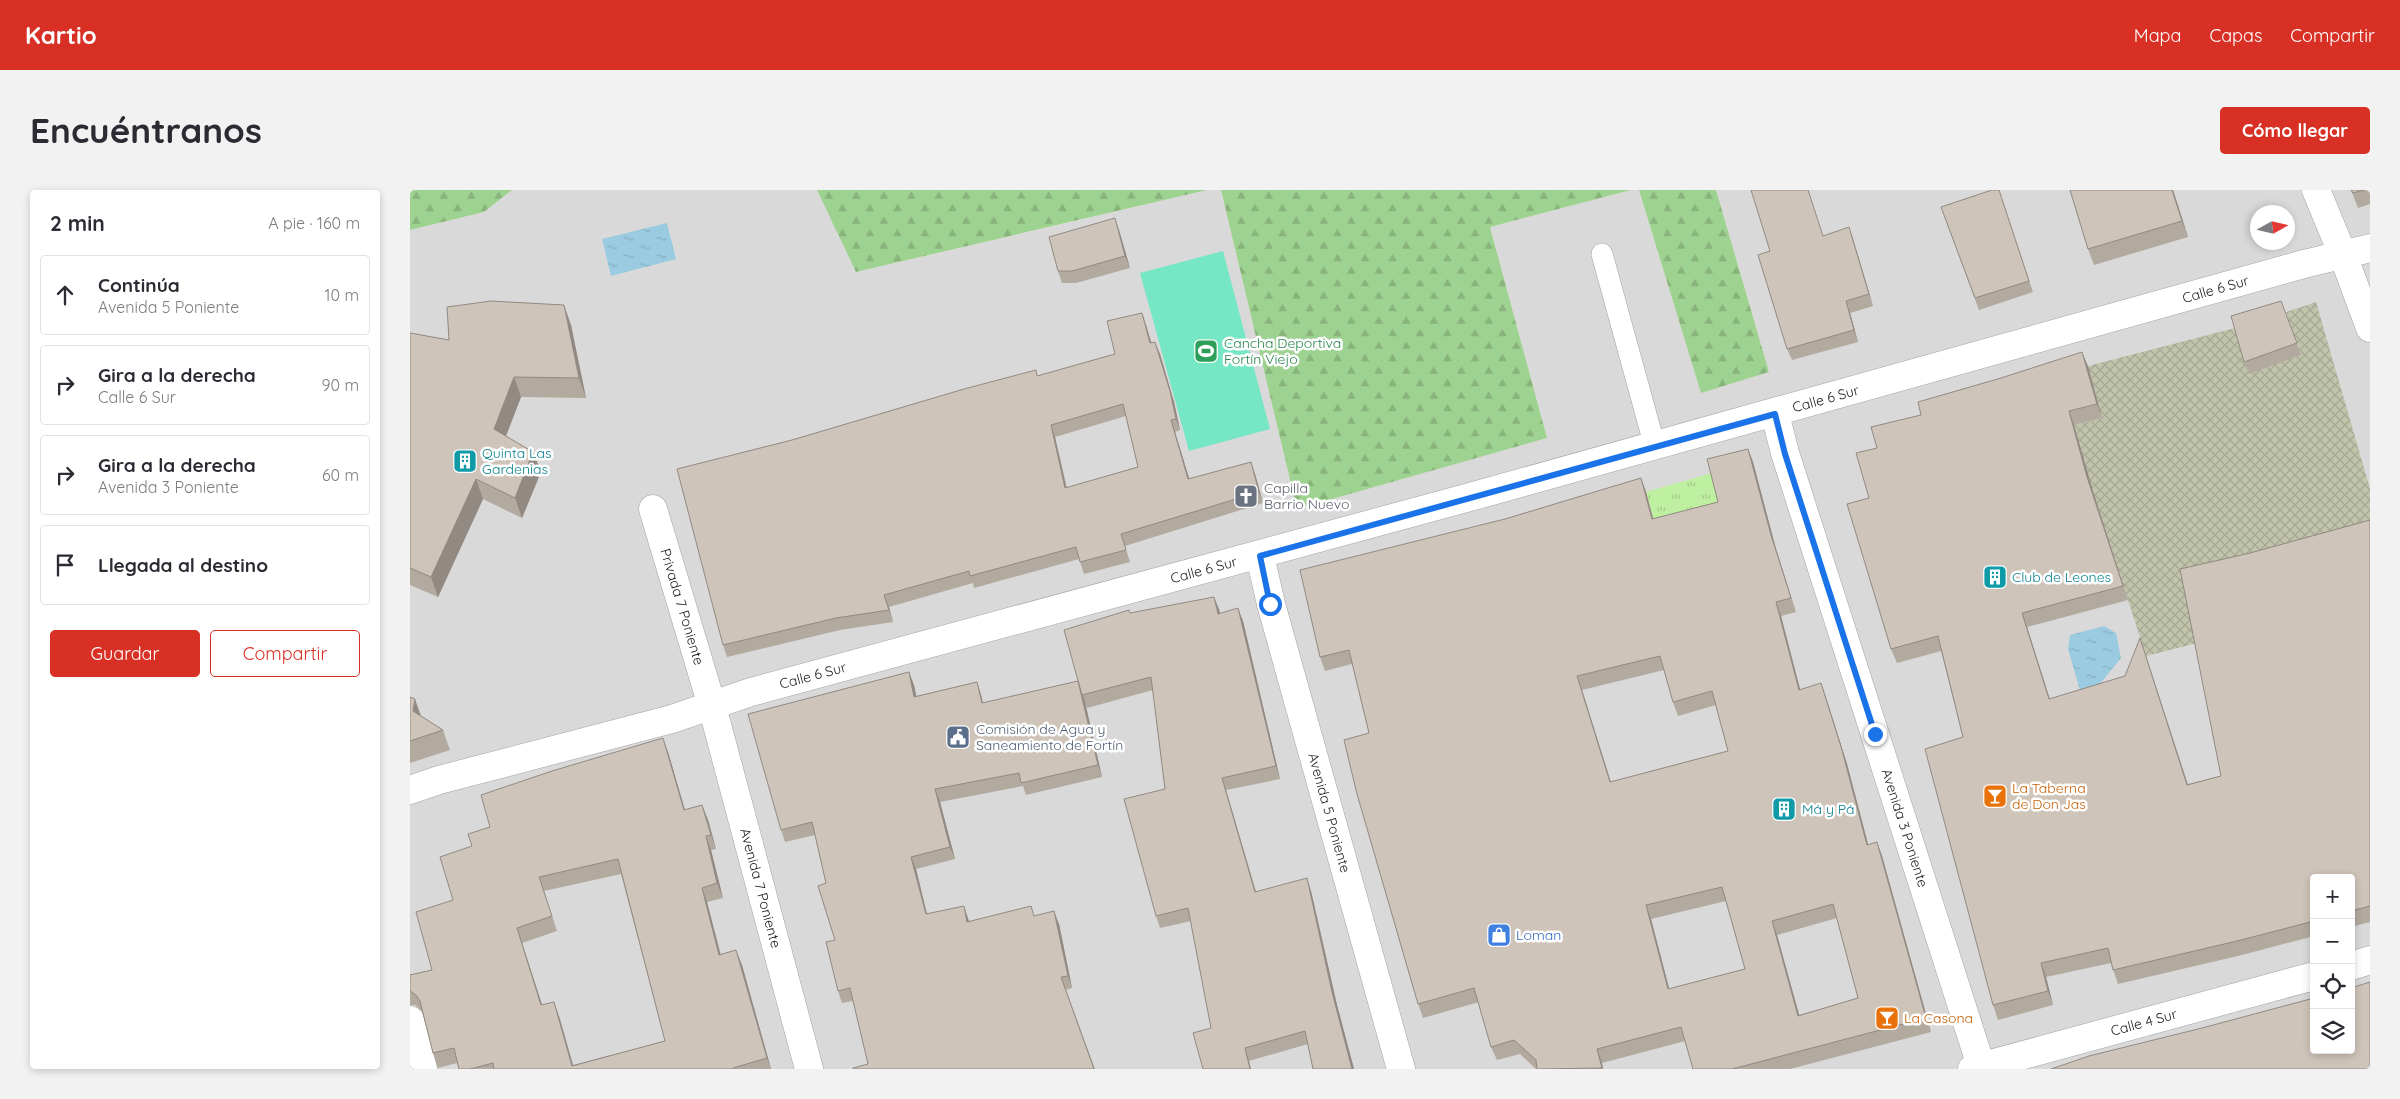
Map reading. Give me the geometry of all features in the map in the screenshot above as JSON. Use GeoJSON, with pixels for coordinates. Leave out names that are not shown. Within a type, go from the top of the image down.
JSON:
{"type":"FeatureCollection","features":[{"type":"Feature","properties":{"kind":"street"},"geometry":{"type":"LineString","coordinates":[[2316,190],[2370,328]]}},
{"type":"Feature","properties":{"kind":"street","name":"Calle 6 Sur"},"geometry":{"type":"LineString","coordinates":[[410,790],[439,780],[672,718],[761,690],[1260,556],[1775,414],[2294,267],[2370,248]]}},
{"type":"Feature","properties":{"kind":"street","name":"Avenida 3 Poniente"},"geometry":{"type":"LineString","coordinates":[[1775,414],[1785,454],[1979,1068]]}},
{"type":"Feature","properties":{"kind":"street","name":"Privada 7 Poniente"},"geometry":{"type":"LineString","coordinates":[[653,509],[712,706]]}},
{"type":"Feature","properties":{"kind":"street","name":"Avenida 5 Poniente"},"geometry":{"type":"LineString","coordinates":[[1260,556],[1270,604],[1401,1069]]}},
{"type":"Feature","properties":{"kind":"street","name":"Avenida 7 Poniente"},"geometry":{"type":"LineString","coordinates":[[712,706],[809,1069]]}},
{"type":"Feature","properties":{"kind":"street"},"geometry":{"type":"LineString","coordinates":[[2355,965],[2370,960]]}},
{"type":"Feature","properties":{"kind":"street","name":"Calle 4 Sur"},"geometry":{"type":"LineString","coordinates":[[1979,1068],[2310,977]]}},
{"type":"Feature","properties":{"kind":"street"},"geometry":{"type":"LineString","coordinates":[[410,1020],[423,1069]]}},
{"type":"Feature","properties":{"kind":"lane"},"geometry":{"type":"LineString","coordinates":[[1602,254],[1655,447]]}},
{"type":"Feature","properties":{"kind":"shaded area"},"geometry":{"type":"Polygon","coordinates":[[[512,190],[817,190],[857,272],[1207,190],[1221,190],[1297,509],[1547,438],[1490,227],[1631,190],[1639,190],[1701,392],[1769,372],[1716,190],[2370,190],[2370,1069],[410,1069],[410,230],[484,212],[512,190]]]}},
{"type":"Feature","properties":{"kind":"shaded area"},"geometry":{"type":"Polygon","coordinates":[[[2316,302],[2370,489],[2370,536],[2197,643],[2146,656],[2093,491],[2074,425],[2102,418],[2088,366],[2235,328],[2301,355],[2286,312],[2316,302]]]}},
{"type":"Feature","properties":{"kind":"green space"},"geometry":{"type":"Polygon","coordinates":[[[410,190],[512,190],[484,212],[410,230],[410,190]]]}},
{"type":"Feature","properties":{"kind":"green space"},"geometry":{"type":"Polygon","coordinates":[[[817,190],[1207,190],[856,272],[817,190]]]}},
{"type":"Feature","properties":{"kind":"green space"},"geometry":{"type":"Polygon","coordinates":[[[1221,190],[1631,190],[1490,227],[1547,438],[1297,509],[1221,190]]]}},
{"type":"Feature","properties":{"kind":"green space"},"geometry":{"type":"Polygon","coordinates":[[[1639,190],[1716,190],[1769,372],[1701,393],[1639,190]]]}},
{"type":"Feature","properties":{"kind":"green space","name":"Cancha Deportiva Fortín Viejo"},"geometry":{"type":"Polygon","coordinates":[[[1223,251],[1270,429],[1189,451],[1140,273],[1223,251]]]}},
{"type":"Feature","properties":{"kind":"green space"},"geometry":{"type":"Polygon","coordinates":[[[1712,473],[1723,516],[1657,533],[1646,492],[1712,473]]]}},
{"type":"Feature","properties":{"kind":"water"},"geometry":{"type":"Polygon","coordinates":[[[667,223],[676,259],[611,276],[602,239],[667,223]]]}},
{"type":"Feature","properties":{"kind":"water"},"geometry":{"type":"Polygon","coordinates":[[[2104,626],[2116,633],[2121,658],[2091,695],[2081,694],[2068,649],[2070,635],[2104,626]]]}},
{"type":"Feature","properties":{"kind":"building"},"geometry":{"type":"Polygon","coordinates":[[[1751,190],[1808,190],[1823,236],[1849,227],[1869,294],[1846,301],[1854,330],[1787,349],[1758,255],[1770,251],[1751,190]]]}},
{"type":"Feature","properties":{"kind":"building"},"geometry":{"type":"Polygon","coordinates":[[[1992,190],[1999,190],[2029,281],[1975,298],[1941,207],[1992,190]]]}},
{"type":"Feature","properties":{"kind":"building"},"geometry":{"type":"Polygon","coordinates":[[[2070,190],[2172,190],[2182,221],[2088,249],[2070,190]]]}},
{"type":"Feature","properties":{"kind":"building"},"geometry":{"type":"Polygon","coordinates":[[[2351,190],[2364,190],[2353,193],[2351,190]]]}},
{"type":"Feature","properties":{"kind":"building"},"geometry":{"type":"Polygon","coordinates":[[[1115,218],[1125,256],[1072,271],[1058,271],[1049,237],[1115,218]]]}},
{"type":"Feature","properties":{"kind":"building","name":"Quinta Las Gardenias"},"geometry":{"type":"Polygon","coordinates":[[[491,301],[564,305],[579,378],[514,377],[494,429],[533,452],[515,498],[476,479],[431,577],[410,568],[410,333],[449,340],[447,307],[491,301]]]}},
{"type":"Feature","properties":{"kind":"building"},"geometry":{"type":"Polygon","coordinates":[[[2281,301],[2297,343],[2244,362],[2231,316],[2281,301]]]}},
{"type":"Feature","properties":{"kind":"building"},"geometry":{"type":"Polygon","coordinates":[[[1142,313],[1150,343],[1155,342],[1170,391],[1176,419],[1171,420],[1188,479],[1251,462],[1259,492],[1121,534],[1126,550],[1080,562],[1076,547],[970,576],[969,571],[884,595],[889,610],[836,618],[723,645],[677,469],[792,440],[964,389],[1036,370],[1037,376],[1115,354],[1107,321],[1142,313]],[[1123,404],[1051,425],[1065,488],[1138,467],[1123,404]]]}},
{"type":"Feature","properties":{"kind":"building"},"geometry":{"type":"Polygon","coordinates":[[[2082,352],[2097,404],[2069,411],[2087,477],[2123,586],[2022,613],[2049,699],[2125,676],[2140,638],[2187,785],[2221,776],[2180,569],[2250,553],[2370,520],[2370,906],[2355,910],[2355,874],[2310,874],[2310,922],[2113,970],[2108,948],[2041,963],[2048,991],[1993,1005],[1925,749],[1963,737],[1938,636],[1891,649],[1847,504],[1869,498],[1856,453],[1877,448],[1871,427],[1921,415],[1918,402],[2082,352]]]}},
{"type":"Feature","properties":{"kind":"building"},"geometry":{"type":"Polygon","coordinates":[[[1748,449],[1771,535],[1791,598],[1776,602],[1799,690],[1821,683],[1842,750],[1867,845],[1877,842],[1926,1018],[1732,1069],[1693,1069],[1681,1027],[1597,1049],[1602,1068],[1537,1069],[1536,1060],[1514,1040],[1491,1047],[1474,988],[1418,1004],[1357,794],[1344,740],[1369,733],[1349,650],[1320,657],[1300,570],[1505,519],[1641,478],[1652,519],[1718,502],[1707,459],[1748,449]],[[1660,656],[1577,676],[1610,782],[1728,751],[1712,691],[1673,702],[1660,656]],[[1722,887],[1646,905],[1668,989],[1745,969],[1722,887]],[[1833,904],[1772,921],[1798,1016],[1858,998],[1833,904]]]}},
{"type":"Feature","properties":{"kind":"building"},"geometry":{"type":"Polygon","coordinates":[[[1214,597],[1218,614],[1238,608],[1276,766],[1222,778],[1255,892],[1307,878],[1332,992],[1352,1069],[1313,1069],[1305,1031],[1245,1048],[1250,1069],[1203,1069],[1193,1033],[1211,1028],[1188,908],[1156,916],[1124,799],[1165,789],[1151,677],[1082,695],[1064,630],[1129,610],[1130,613],[1214,597]]]}},
{"type":"Feature","properties":{"kind":"building"},"geometry":{"type":"Polygon","coordinates":[[[909,672],[914,697],[977,682],[982,703],[1078,681],[1098,765],[1021,783],[1019,773],[935,789],[950,847],[911,857],[926,914],[964,906],[967,922],[1031,906],[1034,916],[1054,911],[1068,976],[1061,977],[1094,1069],[853,1069],[868,1064],[850,988],[838,991],[826,942],[835,940],[818,886],[826,883],[812,822],[781,830],[748,714],[909,672]]]}},
{"type":"Feature","properties":{"kind":"building"},"geometry":{"type":"Polygon","coordinates":[[[410,697],[415,699],[413,711],[443,730],[410,741],[410,697]]]}},
{"type":"Feature","properties":{"kind":"building"},"geometry":{"type":"Polygon","coordinates":[[[663,738],[684,810],[702,805],[711,835],[706,836],[717,883],[702,888],[719,955],[736,950],[767,1058],[733,1069],[494,1069],[493,1063],[470,1069],[459,1069],[454,1048],[433,1053],[420,1001],[410,991],[410,975],[432,970],[416,912],[453,900],[440,857],[472,846],[468,834],[490,827],[481,795],[552,771],[663,738]],[[618,859],[539,877],[552,916],[517,928],[541,1005],[554,1002],[572,1066],[665,1041],[618,859]]]}},
{"type":"Feature","properties":{"kind":"building"},"geometry":{"type":"Polygon","coordinates":[[[2370,982],[2370,1069],[2051,1069],[2089,1056],[2310,999],[2310,1054],[2355,1054],[2355,987],[2370,982]]]}},
{"type":"Feature","properties":{"kind":"place","name":"Cancha Deportiva Fortín Viejo"},"geometry":{"type":"Point","coordinates":[1206,351]}},
{"type":"Feature","properties":{"kind":"place","name":"Quinta Las Gardenias"},"geometry":{"type":"Point","coordinates":[465,461]}},
{"type":"Feature","properties":{"kind":"place","name":"Capilla Barrio Nuevo"},"geometry":{"type":"Point","coordinates":[1246,496]}},
{"type":"Feature","properties":{"kind":"place","name":"Club de Leones"},"geometry":{"type":"Point","coordinates":[1995,577]}},
{"type":"Feature","properties":{"kind":"place","name":"Comisión de Agua y Saneamiento de Fortín"},"geometry":{"type":"Point","coordinates":[958,737]}},
{"type":"Feature","properties":{"kind":"place","name":"La Taberna de Don Jas"},"geometry":{"type":"Point","coordinates":[1995,796]}},
{"type":"Feature","properties":{"kind":"place","name":"Má y Pá"},"geometry":{"type":"Point","coordinates":[1784,809]}},
{"type":"Feature","properties":{"kind":"place","name":"Loman"},"geometry":{"type":"Point","coordinates":[1499,935]}},
{"type":"Feature","properties":{"kind":"place","name":"La Casona"},"geometry":{"type":"Point","coordinates":[1887,1018]}},
{"type":"Feature","properties":{"kind":"route"},"geometry":{"type":"LineString","coordinates":[[1270,604],[1260,556],[1775,414],[1785,454],[1875,734]]}}]}
